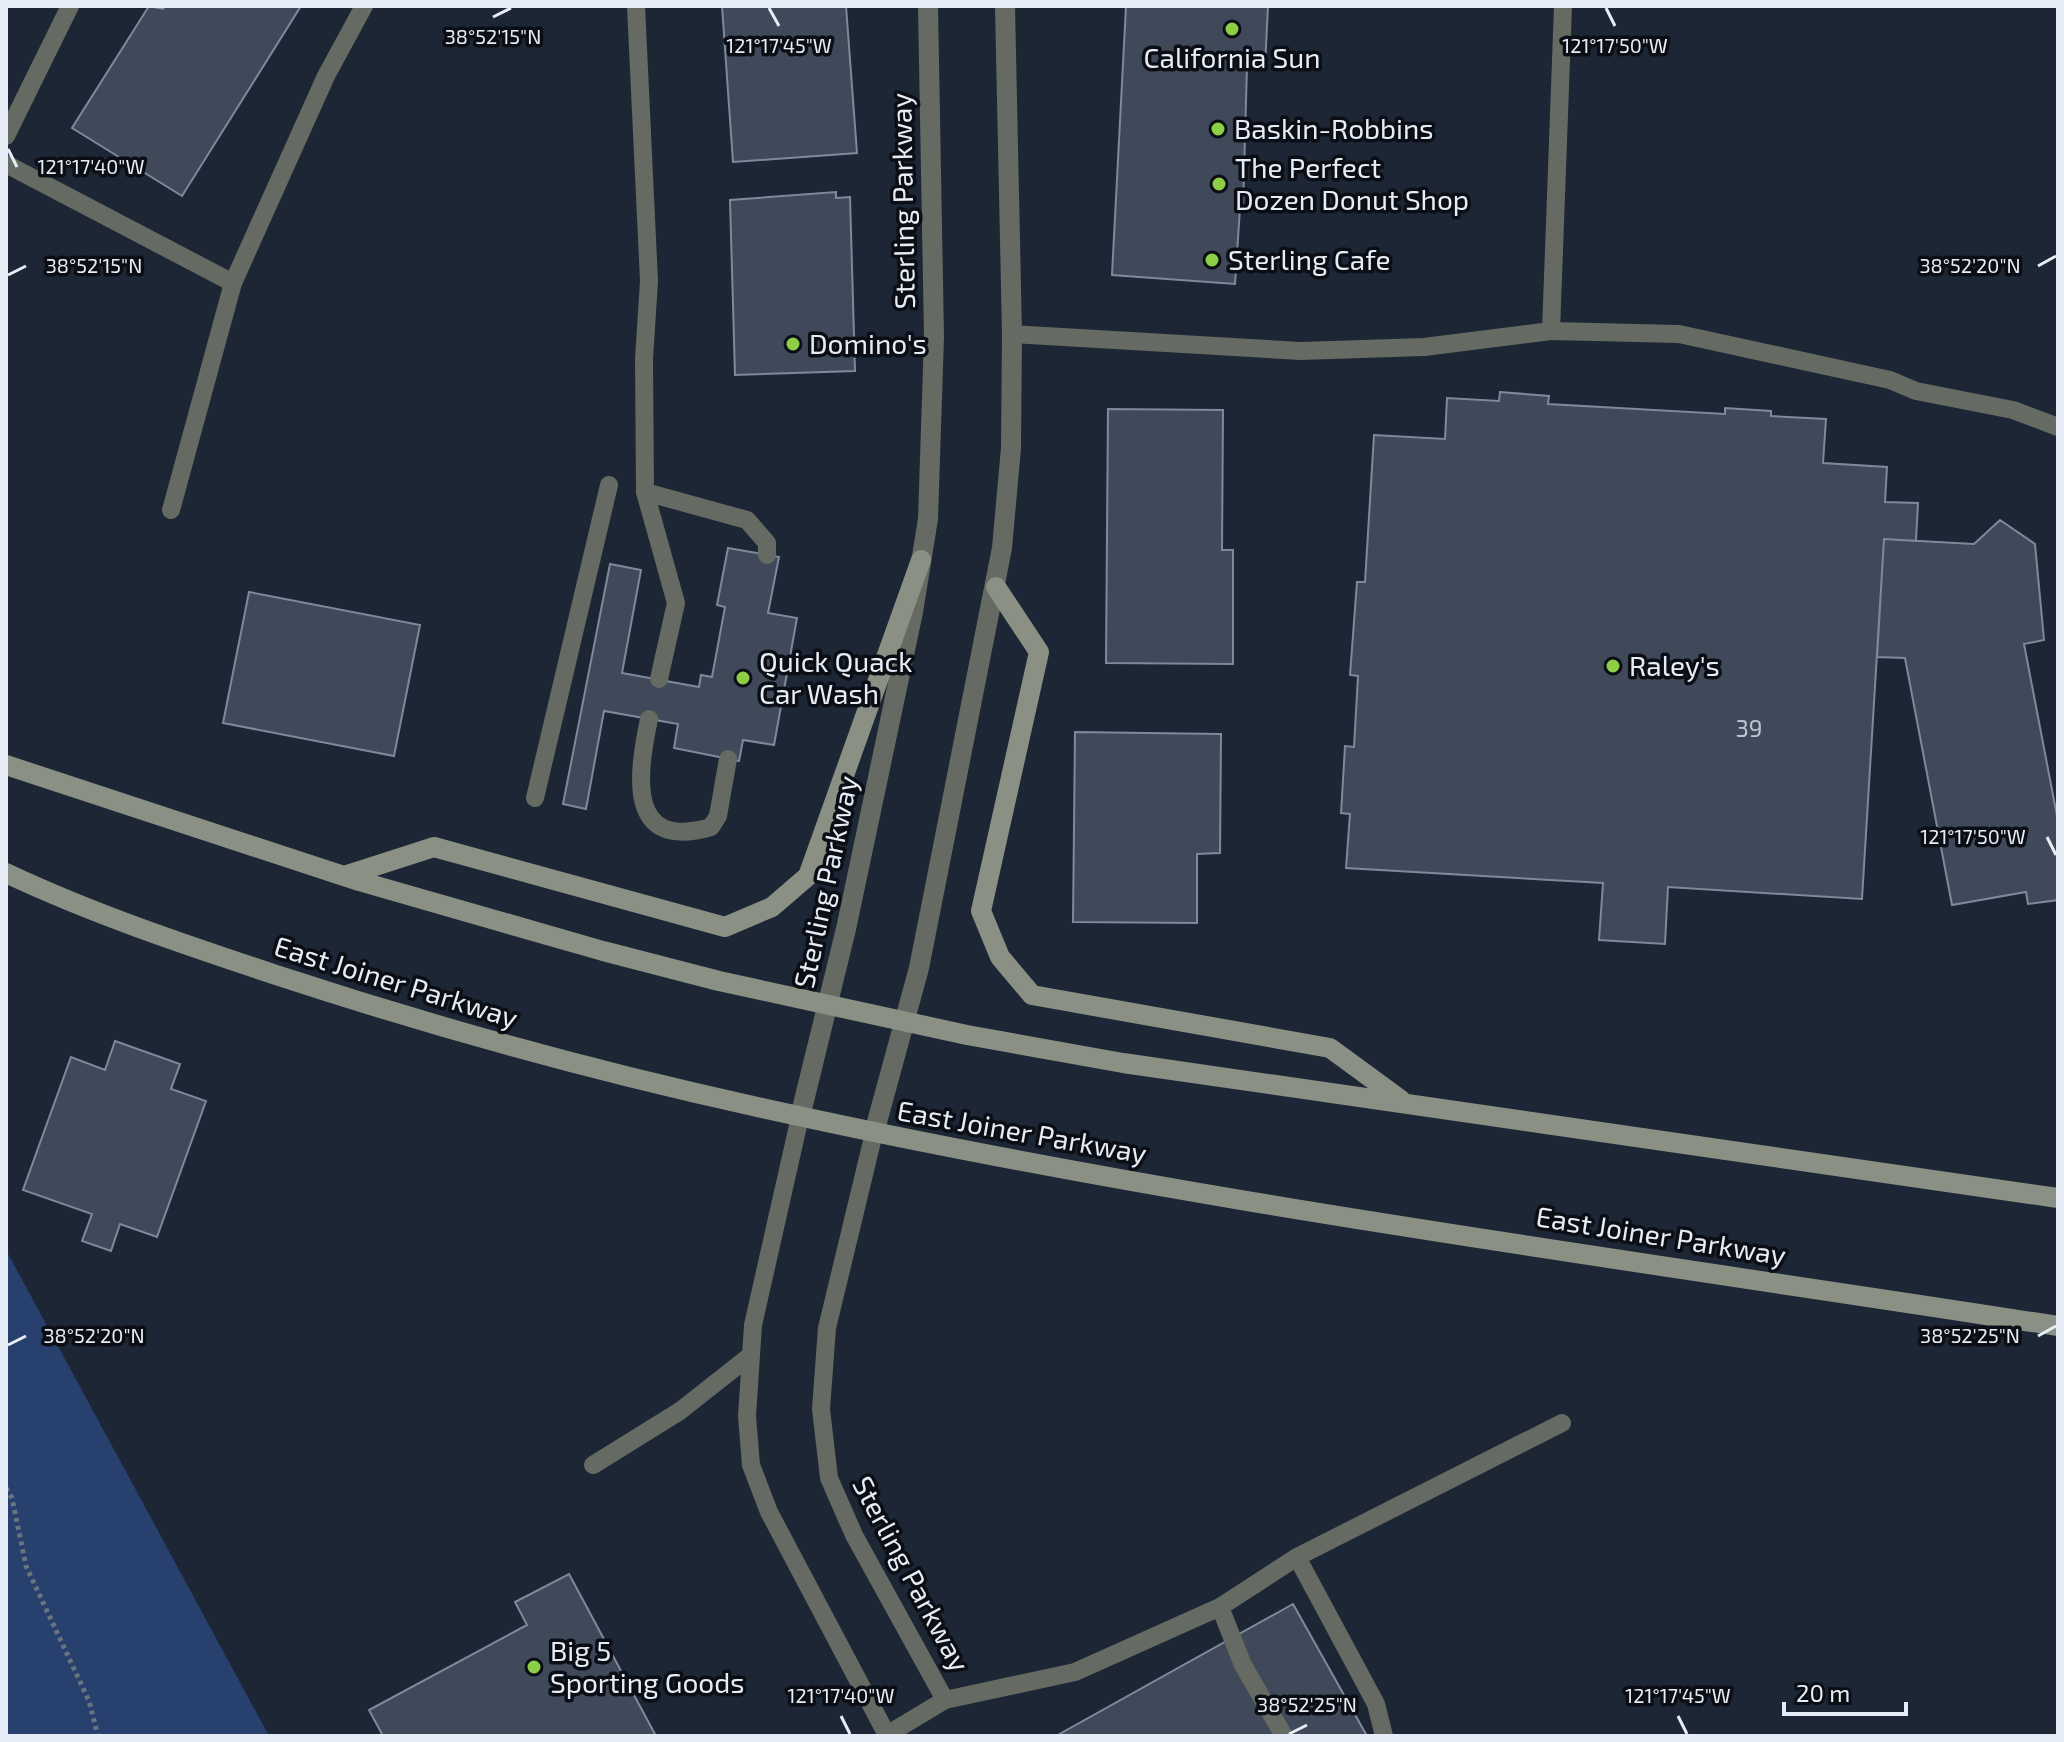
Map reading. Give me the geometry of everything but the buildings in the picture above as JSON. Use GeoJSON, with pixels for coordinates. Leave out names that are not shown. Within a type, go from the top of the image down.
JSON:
{"type":"FeatureCollection","features":[{"type":"Feature","properties":{"kind":"main road"},"geometry":{"type":"LineString","coordinates":[[344,876],[434,847],[725,927],[772,907],[808,876],[921,560]]}},
{"type":"Feature","properties":{"kind":"main road"},"geometry":{"type":"LineString","coordinates":[[996,587],[1039,652],[981,911],[1000,957],[1032,995],[1330,1048],[1404,1102]]}},
{"type":"Feature","properties":{"kind":"main road"},"geometry":{"type":"LineString","coordinates":[[6,765],[344,876],[603,951],[828,1004],[1123,1063],[2058,1198]]}},
{"type":"Feature","properties":{"kind":"main road","name":"East Joiner Parkway"},"geometry":{"type":"LineString","coordinates":[[6,873],[133,927],[384,1011],[627,1079],[874,1133],[1111,1178],[2058,1326]]}},
{"type":"Feature","properties":{"kind":"street","name":"Sterling Parkway"},"geometry":{"type":"LineString","coordinates":[[800,1117],[828,1004],[928,519],[933,421],[928,6]]}},
{"type":"Feature","properties":{"kind":"street","name":"Sterling Parkway"},"geometry":{"type":"LineString","coordinates":[[874,1133],[919,968],[996,587],[1011,448],[1012,334],[1005,6]]}},
{"type":"Feature","properties":{"kind":"lane"},"geometry":{"type":"LineString","coordinates":[[6,136],[70,6]]}},
{"type":"Feature","properties":{"kind":"lane"},"geometry":{"type":"LineString","coordinates":[[171,510],[233,283],[326,76],[364,6]]}},
{"type":"Feature","properties":{"kind":"lane"},"geometry":{"type":"LineString","coordinates":[[636,6],[649,281],[644,359],[645,492],[676,603],[659,679]]}},
{"type":"Feature","properties":{"kind":"lane"},"geometry":{"type":"LineString","coordinates":[[1551,331],[1563,6]]}},
{"type":"Feature","properties":{"kind":"lane"},"geometry":{"type":"LineString","coordinates":[[6,164],[233,283]]}},
{"type":"Feature","properties":{"kind":"lane"},"geometry":{"type":"LineString","coordinates":[[1012,334],[1300,351],[1424,347],[1551,331],[1679,334],[1890,380],[1916,391],[2013,410],[2058,427]]}},
{"type":"Feature","properties":{"kind":"lane"},"geometry":{"type":"LineString","coordinates":[[535,798],[609,485]]}},
{"type":"Feature","properties":{"kind":"lane"},"geometry":{"type":"LineString","coordinates":[[645,492],[747,520],[767,543],[767,555]]}},
{"type":"Feature","properties":{"kind":"lane"},"geometry":{"type":"LineString","coordinates":[[649,719],[639,770],[640,799],[652,819],[672,831],[692,833],[711,827],[718,816],[728,759]]}},
{"type":"Feature","properties":{"kind":"lane","name":"Sterling Parkway"},"geometry":{"type":"LineString","coordinates":[[800,1117],[753,1325],[747,1416],[751,1465],[769,1512],[886,1735]]}},
{"type":"Feature","properties":{"kind":"lane","name":"Sterling Parkway"},"geometry":{"type":"LineString","coordinates":[[874,1133],[827,1328],[821,1409],[829,1478],[854,1535],[945,1700]]}},
{"type":"Feature","properties":{"kind":"lane"},"geometry":{"type":"LineString","coordinates":[[593,1465],[680,1411],[751,1355]]}},
{"type":"Feature","properties":{"kind":"lane"},"geometry":{"type":"LineString","coordinates":[[886,1735],[945,1700],[1075,1672],[1220,1607],[1297,1557],[1562,1423]]}},
{"type":"Feature","properties":{"kind":"lane"},"geometry":{"type":"LineString","coordinates":[[1297,1557],[1376,1704],[1384,1736]]}},
{"type":"Feature","properties":{"kind":"lane"},"geometry":{"type":"LineString","coordinates":[[1220,1607],[1243,1665],[1284,1736]]}},
{"type":"Feature","properties":{"kind":"path"},"geometry":{"type":"LineString","coordinates":[[6,1488],[12,1498],[26,1566],[89,1701],[98,1736]]}},
{"type":"Feature","properties":{"kind":"shaded area"},"geometry":{"type":"Polygon","coordinates":[[[6,1250],[269,1736],[6,1736],[6,1250]]]}},
{"type":"Feature","properties":{"kind":"place","name":"California Sun"},"geometry":{"type":"Point","coordinates":[1232,29]}},
{"type":"Feature","properties":{"kind":"place","name":"Baskin-Robbins"},"geometry":{"type":"Point","coordinates":[1218,129]}},
{"type":"Feature","properties":{"kind":"place","name":"The Perfect Dozen Donut Shop"},"geometry":{"type":"Point","coordinates":[1219,184]}},
{"type":"Feature","properties":{"kind":"place","name":"Sterling Cafe"},"geometry":{"type":"Point","coordinates":[1212,260]}},
{"type":"Feature","properties":{"kind":"place","name":"Domino's"},"geometry":{"type":"Point","coordinates":[793,344]}},
{"type":"Feature","properties":{"kind":"place","name":"Raley's"},"geometry":{"type":"Point","coordinates":[1613,666]}},
{"type":"Feature","properties":{"kind":"place","name":"Quick Quack Car Wash"},"geometry":{"type":"Point","coordinates":[743,678]}},
{"type":"Feature","properties":{"kind":"place","name":"Big 5 Sporting Goods"},"geometry":{"type":"Point","coordinates":[534,1667]}}]}
